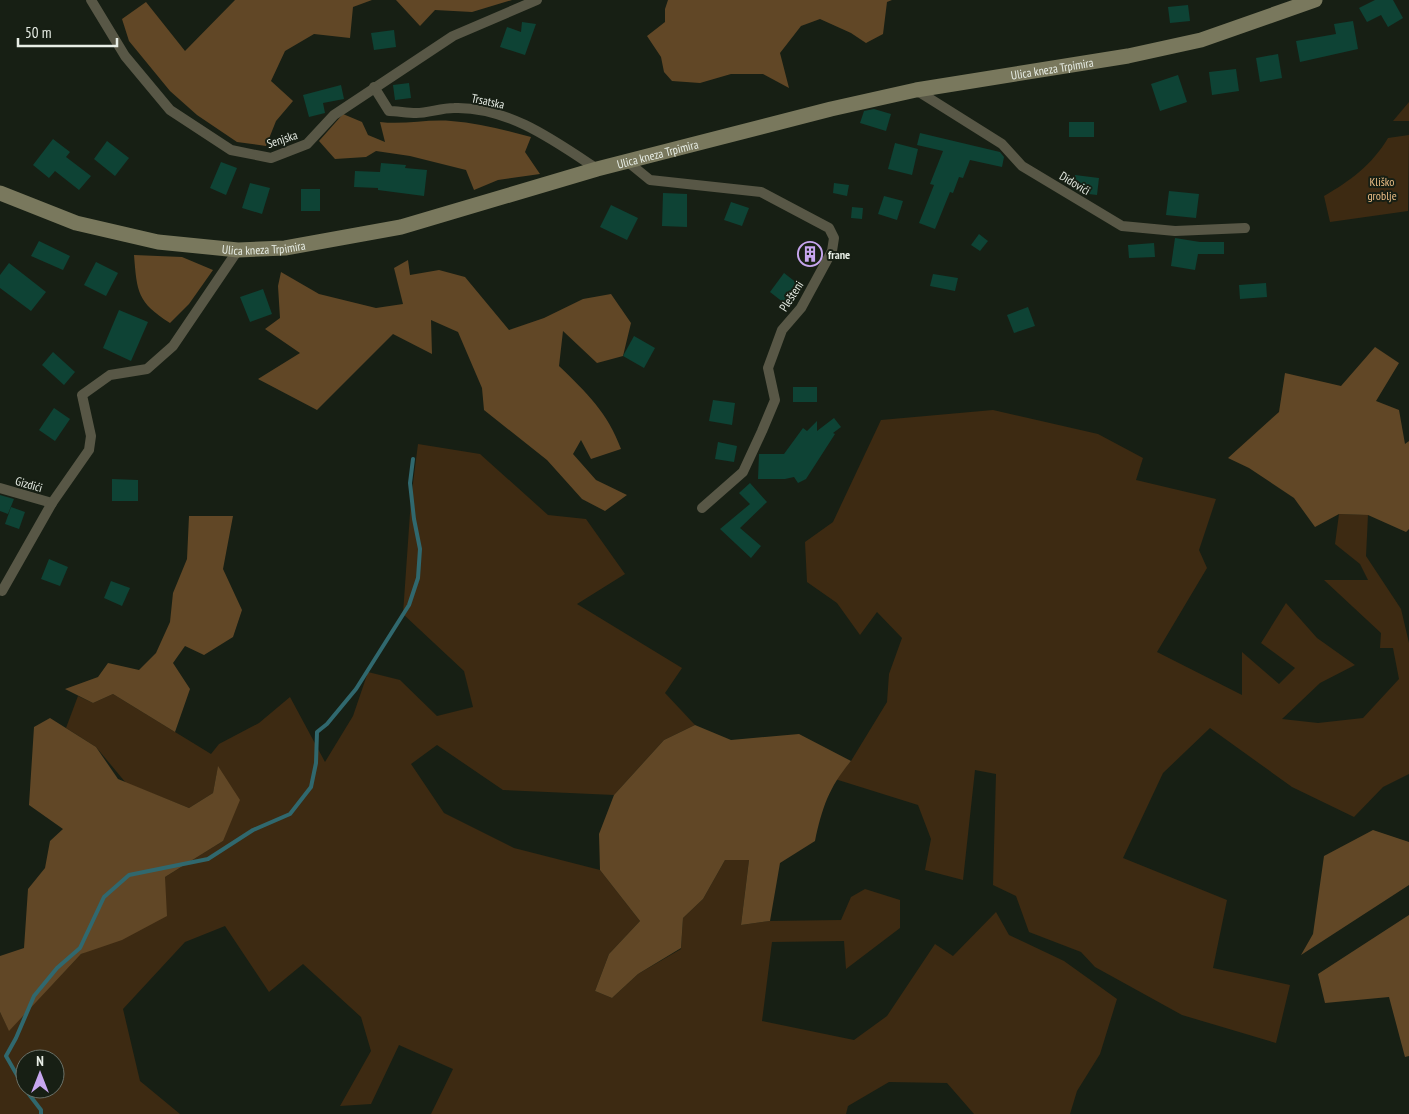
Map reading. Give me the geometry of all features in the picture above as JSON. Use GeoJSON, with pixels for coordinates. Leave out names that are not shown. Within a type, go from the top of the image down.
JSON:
{"type":"FeatureCollection","features":[{"type":"Feature","properties":{"kind":"main road","name":"Ulica kneza Trpimira"},"geometry":{"type":"LineString","coordinates":[[0,193],[76,223],[158,242],[238,250],[285,248],[401,227],[597,169],[780,121],[916,90],[1128,56],[1201,40],[1315,0]]}},
{"type":"Feature","properties":{"kind":"street","name":"Senjska"},"geometry":{"type":"LineString","coordinates":[[91,0],[125,56],[170,110],[231,150],[270,158],[307,144],[334,115],[453,36],[537,0]]}},
{"type":"Feature","properties":{"kind":"street","name":"Trsatska"},"geometry":{"type":"LineString","coordinates":[[374,87],[389,111],[415,113],[454,108],[486,111],[522,123],[565,147],[597,169]]}},
{"type":"Feature","properties":{"kind":"street","name":"Didovići"},"geometry":{"type":"LineString","coordinates":[[916,90],[1002,144],[1022,166],[1122,226],[1175,231],[1245,228]]}},
{"type":"Feature","properties":{"kind":"street","name":"Plešteni"},"geometry":{"type":"LineString","coordinates":[[628,162],[650,180],[761,192],[829,228],[834,238],[832,251],[801,308],[782,330],[768,368],[775,400],[743,472],[702,508]]}},
{"type":"Feature","properties":{"kind":"street"},"geometry":{"type":"LineString","coordinates":[[2,591],[52,503],[89,450],[91,436],[82,395],[110,375],[147,369],[173,346],[238,250]]}},
{"type":"Feature","properties":{"kind":"street","name":"Gizdići"},"geometry":{"type":"LineString","coordinates":[[0,488],[52,503]]}},
{"type":"Feature","properties":{"kind":"green space"},"geometry":{"type":"Polygon","coordinates":[[[1409,102],[1409,121],[1393,121],[1409,102]]]}},
{"type":"Feature","properties":{"kind":"green space","name":"Kliško groblje"},"geometry":{"type":"Polygon","coordinates":[[[1409,135],[1408,211],[1330,222],[1324,196],[1360,172],[1382,148],[1388,138],[1409,135]]]}},
{"type":"Feature","properties":{"kind":"green space"},"geometry":{"type":"Polygon","coordinates":[[[993,410],[1098,434],[1143,458],[1136,480],[1216,499],[1199,550],[1207,568],[1157,652],[1242,695],[1242,652],[1279,684],[1295,668],[1261,643],[1286,603],[1317,638],[1355,665],[1320,683],[1282,719],[1318,723],[1363,718],[1399,679],[1393,648],[1380,648],[1381,633],[1324,580],[1368,580],[1360,564],[1335,544],[1339,514],[1368,515],[1366,556],[1401,609],[1409,643],[1409,774],[1383,787],[1354,817],[1292,787],[1210,728],[1163,773],[1123,858],[1227,900],[1213,968],[1290,985],[1276,1043],[1182,1015],[1095,967],[1081,952],[1029,932],[1016,896],[993,885],[996,774],[975,770],[963,880],[925,870],[931,839],[918,805],[835,779],[851,761],[887,702],[889,674],[902,638],[877,612],[860,635],[837,603],[807,582],[805,542],[833,522],[881,420],[993,410]]]}},
{"type":"Feature","properties":{"kind":"green space"},"geometry":{"type":"Polygon","coordinates":[[[418,444],[480,454],[548,515],[586,519],[625,574],[577,604],[682,668],[665,693],[695,725],[664,740],[614,795],[503,790],[437,745],[411,764],[444,813],[514,848],[600,870],[640,921],[609,954],[595,991],[612,998],[638,974],[681,949],[683,918],[703,899],[725,860],[749,860],[741,925],[770,921],[841,920],[851,897],[865,889],[900,900],[900,928],[846,969],[844,941],[772,942],[762,1021],[854,1040],[887,1016],[935,944],[953,956],[996,912],[1009,935],[1064,961],[1117,999],[1100,1054],[1077,1091],[1070,1114],[974,1114],[947,1083],[889,1082],[848,1106],[846,1114],[431,1114],[453,1069],[399,1045],[371,1104],[340,1106],[371,1051],[361,1017],[303,964],[269,992],[225,926],[185,942],[123,1009],[140,1081],[180,1114],[0,1114],[0,1012],[9,1030],[81,954],[96,947],[165,877],[223,841],[218,767],[213,793],[189,808],[126,783],[96,747],[66,728],[78,696],[93,703],[113,694],[211,754],[219,744],[259,723],[290,697],[325,762],[353,716],[368,672],[400,680],[437,716],[473,707],[464,671],[403,614],[411,499],[418,444]]]}},
{"type":"Feature","properties":{"kind":"shaded area"},"geometry":{"type":"Polygon","coordinates":[[[235,0],[372,0],[353,7],[350,38],[314,34],[285,51],[271,81],[293,101],[276,121],[266,146],[237,142],[197,115],[170,91],[129,41],[122,19],[146,2],[185,51],[235,0]]]}},
{"type":"Feature","properties":{"kind":"shaded area"},"geometry":{"type":"Polygon","coordinates":[[[396,0],[512,0],[472,12],[435,10],[420,26],[396,0]]]}},
{"type":"Feature","properties":{"kind":"shaded area"},"geometry":{"type":"Polygon","coordinates":[[[668,0],[892,0],[887,2],[883,34],[866,43],[851,33],[820,19],[801,26],[780,53],[789,88],[763,74],[731,74],[700,83],[672,81],[664,72],[661,57],[647,36],[665,22],[665,9],[668,0]]]}},
{"type":"Feature","properties":{"kind":"shaded area"},"geometry":{"type":"Polygon","coordinates":[[[343,114],[362,122],[368,135],[385,142],[380,122],[461,122],[531,137],[525,152],[540,174],[498,180],[474,190],[466,170],[410,156],[376,151],[366,157],[335,159],[319,141],[343,114]]]}},
{"type":"Feature","properties":{"kind":"shaded area"},"geometry":{"type":"Polygon","coordinates":[[[134,255],[182,257],[213,270],[189,304],[170,323],[151,309],[141,295],[136,278],[134,255]]]}},
{"type":"Feature","properties":{"kind":"shaded area"},"geometry":{"type":"Polygon","coordinates":[[[408,260],[410,275],[439,270],[465,277],[509,330],[544,318],[583,299],[611,294],[631,323],[623,356],[597,363],[563,331],[559,366],[587,394],[603,414],[610,424],[621,449],[591,459],[581,440],[573,454],[596,480],[627,495],[605,511],[582,499],[547,460],[484,410],[482,388],[458,332],[431,320],[432,354],[393,334],[317,410],[258,379],[300,353],[265,329],[280,318],[278,286],[281,272],[319,294],[376,308],[403,304],[394,268],[408,260]]]}},
{"type":"Feature","properties":{"kind":"shaded area"},"geometry":{"type":"Polygon","coordinates":[[[1375,347],[1399,363],[1376,401],[1399,410],[1405,444],[1409,441],[1409,529],[1406,532],[1368,515],[1339,514],[1315,527],[1294,498],[1249,468],[1228,458],[1279,412],[1285,373],[1341,386],[1375,347]]]}},
{"type":"Feature","properties":{"kind":"shaded area"},"geometry":{"type":"Polygon","coordinates":[[[189,516],[233,516],[223,569],[242,610],[233,637],[204,655],[185,646],[173,663],[190,689],[175,732],[113,694],[93,703],[65,689],[98,677],[108,663],[139,670],[156,653],[170,622],[173,593],[187,559],[189,516]]]}},
{"type":"Feature","properties":{"kind":"shaded area"},"geometry":{"type":"Polygon","coordinates":[[[50,718],[96,747],[118,779],[189,808],[213,793],[218,766],[240,800],[223,841],[165,877],[167,916],[122,940],[81,954],[9,1031],[0,1012],[0,956],[24,948],[28,889],[45,868],[50,841],[63,829],[29,805],[34,727],[50,718]]]}},
{"type":"Feature","properties":{"kind":"shaded area"},"geometry":{"type":"Polygon","coordinates":[[[695,725],[731,740],[799,734],[851,761],[827,798],[815,841],[780,863],[770,921],[741,925],[749,860],[725,860],[703,899],[683,918],[681,948],[638,974],[612,998],[595,991],[609,954],[640,921],[600,870],[599,834],[614,795],[664,740],[695,725]]]}},
{"type":"Feature","properties":{"kind":"shaded area"},"geometry":{"type":"Polygon","coordinates":[[[1373,830],[1409,842],[1409,885],[1301,955],[1313,934],[1324,856],[1373,830]]]}},
{"type":"Feature","properties":{"kind":"shaded area"},"geometry":{"type":"Polygon","coordinates":[[[1409,915],[1409,1056],[1405,1057],[1389,997],[1325,1003],[1318,974],[1409,915]]]}},
{"type":"Feature","properties":{"kind":"building"},"geometry":{"type":"Polygon","coordinates":[[[1375,0],[1393,0],[1403,18],[1388,27],[1381,15],[1367,22],[1359,8],[1375,0]]]}},
{"type":"Feature","properties":{"kind":"building"},"geometry":{"type":"Polygon","coordinates":[[[1188,5],[1190,21],[1170,23],[1168,7],[1188,5]]]}},
{"type":"Feature","properties":{"kind":"building"},"geometry":{"type":"Polygon","coordinates":[[[1353,21],[1358,49],[1300,62],[1296,41],[1336,34],[1334,24],[1353,21]]]}},
{"type":"Feature","properties":{"kind":"building"},"geometry":{"type":"Polygon","coordinates":[[[522,22],[536,24],[525,55],[500,47],[507,27],[521,32],[522,22]]]}},
{"type":"Feature","properties":{"kind":"building"},"geometry":{"type":"Polygon","coordinates":[[[394,30],[396,47],[374,50],[371,33],[394,30]]]}},
{"type":"Feature","properties":{"kind":"building"},"geometry":{"type":"Polygon","coordinates":[[[1278,54],[1282,78],[1260,82],[1256,58],[1278,54]]]}},
{"type":"Feature","properties":{"kind":"building"},"geometry":{"type":"Polygon","coordinates":[[[1236,69],[1239,91],[1212,95],[1209,72],[1236,69]]]}},
{"type":"Feature","properties":{"kind":"building"},"geometry":{"type":"Polygon","coordinates":[[[1178,75],[1187,102],[1160,111],[1151,84],[1178,75]]]}},
{"type":"Feature","properties":{"kind":"building"},"geometry":{"type":"Polygon","coordinates":[[[409,83],[411,98],[395,100],[393,85],[409,83]]]}},
{"type":"Feature","properties":{"kind":"building"},"geometry":{"type":"Polygon","coordinates":[[[341,85],[344,99],[323,103],[325,113],[309,117],[303,95],[341,85]]]}},
{"type":"Feature","properties":{"kind":"building"},"geometry":{"type":"Polygon","coordinates":[[[874,109],[891,114],[886,131],[860,123],[864,111],[874,109]]]}},
{"type":"Feature","properties":{"kind":"building"},"geometry":{"type":"Polygon","coordinates":[[[1069,122],[1094,122],[1094,137],[1069,137],[1069,122]]]}},
{"type":"Feature","properties":{"kind":"building"},"geometry":{"type":"Polygon","coordinates":[[[920,133],[1000,152],[1004,157],[1002,167],[970,160],[963,178],[959,177],[953,193],[950,192],[935,229],[919,223],[934,185],[930,184],[943,151],[917,145],[920,133]]]}},
{"type":"Feature","properties":{"kind":"building"},"geometry":{"type":"Polygon","coordinates":[[[53,139],[70,152],[66,157],[91,176],[79,190],[55,171],[49,178],[33,165],[53,139]]]}},
{"type":"Feature","properties":{"kind":"building"},"geometry":{"type":"Polygon","coordinates":[[[107,141],[129,158],[115,176],[94,159],[107,141]]]}},
{"type":"Feature","properties":{"kind":"building"},"geometry":{"type":"Polygon","coordinates":[[[895,143],[918,149],[912,175],[888,169],[895,143]]]}},
{"type":"Feature","properties":{"kind":"building"},"geometry":{"type":"Polygon","coordinates":[[[221,162],[237,168],[226,195],[210,188],[221,162]]]}},
{"type":"Feature","properties":{"kind":"building"},"geometry":{"type":"Polygon","coordinates":[[[381,163],[406,165],[405,168],[427,170],[424,196],[378,190],[378,188],[354,187],[355,171],[380,172],[381,163]]]}},
{"type":"Feature","properties":{"kind":"building"},"geometry":{"type":"Polygon","coordinates":[[[1075,175],[1099,178],[1097,195],[1080,193],[1073,189],[1075,175]]]}},
{"type":"Feature","properties":{"kind":"building"},"geometry":{"type":"Polygon","coordinates":[[[250,183],[270,188],[262,214],[242,208],[250,183]]]}},
{"type":"Feature","properties":{"kind":"building"},"geometry":{"type":"Polygon","coordinates":[[[834,183],[849,185],[847,196],[833,193],[834,183]]]}},
{"type":"Feature","properties":{"kind":"building"},"geometry":{"type":"Polygon","coordinates":[[[301,189],[320,189],[320,211],[301,211],[301,189]]]}},
{"type":"Feature","properties":{"kind":"building"},"geometry":{"type":"Polygon","coordinates":[[[1169,191],[1199,194],[1196,218],[1166,215],[1169,191]]]}},
{"type":"Feature","properties":{"kind":"building"},"geometry":{"type":"Polygon","coordinates":[[[663,193],[687,194],[687,227],[662,226],[663,193]]]}},
{"type":"Feature","properties":{"kind":"building"},"geometry":{"type":"Polygon","coordinates":[[[884,196],[903,201],[897,220],[878,214],[884,196]]]}},
{"type":"Feature","properties":{"kind":"building"},"geometry":{"type":"Polygon","coordinates":[[[731,202],[749,208],[742,226],[724,220],[731,202]]]}},
{"type":"Feature","properties":{"kind":"building"},"geometry":{"type":"Polygon","coordinates":[[[611,205],[638,218],[627,240],[600,227],[611,205]]]}},
{"type":"Feature","properties":{"kind":"building"},"geometry":{"type":"Polygon","coordinates":[[[852,207],[863,208],[862,219],[851,218],[852,207]]]}},
{"type":"Feature","properties":{"kind":"building"},"geometry":{"type":"Polygon","coordinates":[[[979,234],[988,241],[980,251],[971,245],[979,234]]]}},
{"type":"Feature","properties":{"kind":"building"},"geometry":{"type":"Polygon","coordinates":[[[1175,238],[1200,242],[1224,242],[1224,254],[1198,254],[1195,270],[1171,266],[1175,238]]]}},
{"type":"Feature","properties":{"kind":"building"},"geometry":{"type":"Polygon","coordinates":[[[39,241],[70,256],[63,270],[31,256],[39,241]]]}},
{"type":"Feature","properties":{"kind":"building","name":"frane"},"geometry":{"type":"Polygon","coordinates":[[[810,243],[819,251],[809,264],[800,256],[810,243]]]}},
{"type":"Feature","properties":{"kind":"building"},"geometry":{"type":"Polygon","coordinates":[[[1154,243],[1155,257],[1129,258],[1128,245],[1154,243]]]}},
{"type":"Feature","properties":{"kind":"building"},"geometry":{"type":"Polygon","coordinates":[[[96,262],[118,273],[106,296],[84,285],[96,262]]]}},
{"type":"Feature","properties":{"kind":"building"},"geometry":{"type":"Polygon","coordinates":[[[9,263],[46,292],[31,311],[0,288],[0,275],[9,263]]]}},
{"type":"Feature","properties":{"kind":"building"},"geometry":{"type":"Polygon","coordinates":[[[784,273],[802,287],[788,306],[770,292],[784,273]]]}},
{"type":"Feature","properties":{"kind":"building"},"geometry":{"type":"Polygon","coordinates":[[[933,274],[958,278],[955,291],[930,286],[933,274]]]}},
{"type":"Feature","properties":{"kind":"building"},"geometry":{"type":"Polygon","coordinates":[[[1266,283],[1267,297],[1240,299],[1239,285],[1266,283]]]}},
{"type":"Feature","properties":{"kind":"building"},"geometry":{"type":"Polygon","coordinates":[[[263,289],[272,314],[250,322],[240,297],[263,289]]]}},
{"type":"Feature","properties":{"kind":"building"},"geometry":{"type":"Polygon","coordinates":[[[1028,307],[1035,326],[1014,333],[1007,315],[1028,307]]]}},
{"type":"Feature","properties":{"kind":"building"},"geometry":{"type":"Polygon","coordinates":[[[119,310],[148,322],[131,361],[103,348],[119,310]]]}},
{"type":"Feature","properties":{"kind":"building"},"geometry":{"type":"Polygon","coordinates":[[[634,336],[655,348],[644,368],[623,356],[634,336]]]}},
{"type":"Feature","properties":{"kind":"building"},"geometry":{"type":"Polygon","coordinates":[[[53,352],[75,372],[64,385],[42,365],[53,352]]]}},
{"type":"Feature","properties":{"kind":"building"},"geometry":{"type":"Polygon","coordinates":[[[793,387],[817,387],[817,402],[793,402],[793,387]]]}},
{"type":"Feature","properties":{"kind":"building"},"geometry":{"type":"Polygon","coordinates":[[[713,400],[735,403],[732,425],[709,421],[713,400]]]}},
{"type":"Feature","properties":{"kind":"building"},"geometry":{"type":"Polygon","coordinates":[[[54,408],[70,419],[55,441],[39,430],[54,408]]]}},
{"type":"Feature","properties":{"kind":"building"},"geometry":{"type":"Polygon","coordinates":[[[834,418],[841,427],[833,433],[835,434],[806,479],[798,483],[794,477],[758,479],[759,454],[784,454],[803,428],[807,431],[817,421],[817,431],[834,418]]]}},
{"type":"Feature","properties":{"kind":"building"},"geometry":{"type":"Polygon","coordinates":[[[718,442],[737,446],[734,462],[715,459],[718,442]]]}},
{"type":"Feature","properties":{"kind":"building"},"geometry":{"type":"Polygon","coordinates":[[[112,479],[138,480],[138,501],[112,501],[112,479]]]}},
{"type":"Feature","properties":{"kind":"building"},"geometry":{"type":"Polygon","coordinates":[[[750,483],[767,502],[740,528],[761,546],[751,558],[720,529],[750,504],[739,493],[750,483]]]}},
{"type":"Feature","properties":{"kind":"building"},"geometry":{"type":"Polygon","coordinates":[[[0,495],[14,499],[8,514],[0,511],[0,495]]]}},
{"type":"Feature","properties":{"kind":"building"},"geometry":{"type":"Polygon","coordinates":[[[11,507],[25,512],[19,529],[5,524],[11,507]]]}},
{"type":"Feature","properties":{"kind":"building"},"geometry":{"type":"Polygon","coordinates":[[[49,559],[68,567],[60,586],[41,579],[49,559]]]}},
{"type":"Feature","properties":{"kind":"building"},"geometry":{"type":"Polygon","coordinates":[[[111,581],[130,588],[122,606],[104,598],[111,581]]]}},
{"type":"Feature","properties":{"kind":"waterway"},"geometry":{"type":"LineString","coordinates":[[15,1072],[6,1056],[34,996],[57,968],[80,948],[104,897],[129,875],[208,859],[253,830],[290,814],[311,787],[316,763],[317,732],[327,724],[356,689],[409,605],[418,578],[420,549],[410,483],[413,459]]}},
{"type":"Feature","properties":{"kind":"waterway"},"geometry":{"type":"LineString","coordinates":[[33,1099],[41,1110],[41,1114]]}},
{"type":"Feature","properties":{"kind":"place","name":"frane"},"geometry":{"type":"Point","coordinates":[810,254]}}]}
